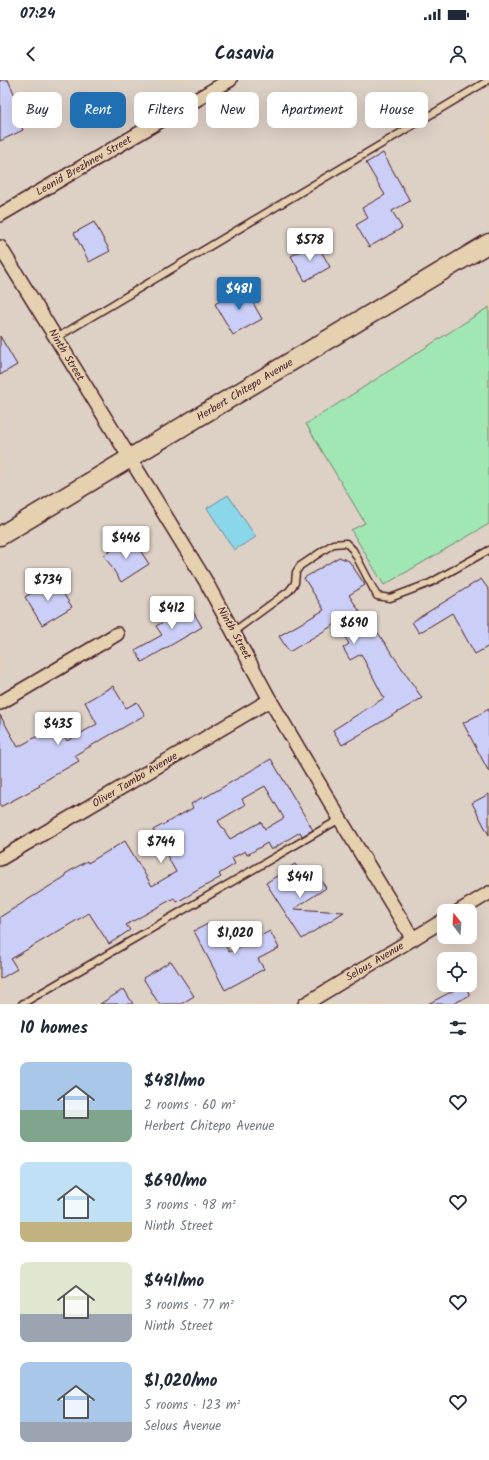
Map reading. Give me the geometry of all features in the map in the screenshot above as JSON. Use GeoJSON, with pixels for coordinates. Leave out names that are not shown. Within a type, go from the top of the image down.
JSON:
{"type":"FeatureCollection","features":[{"type":"Feature","properties":{"kind":"main road","name":"Herbert Chitepo Avenue"},"geometry":{"type":"LineString","coordinates":[[0,536],[489,243]]}},
{"type":"Feature","properties":{"kind":"street","name":"Leonid Brezhnev Street"},"geometry":{"type":"LineString","coordinates":[[0,215],[228,81]]}},
{"type":"Feature","properties":{"kind":"street","name":"Ninth Street"},"geometry":{"type":"LineString","coordinates":[[0,247],[205,580],[270,700],[413,939]]}},
{"type":"Feature","properties":{"kind":"street"},"geometry":{"type":"LineString","coordinates":[[0,703],[117,634]]}},
{"type":"Feature","properties":{"kind":"street","name":"Oliver Tambo Avenue"},"geometry":{"type":"LineString","coordinates":[[0,859],[270,700]]}},
{"type":"Feature","properties":{"kind":"street"},"geometry":{"type":"LineString","coordinates":[[471,904],[489,893]]}},
{"type":"Feature","properties":{"kind":"street","name":"Selous Avenue"},"geometry":{"type":"LineString","coordinates":[[305,1004],[437,924]]}},
{"type":"Feature","properties":{"kind":"lane"},"geometry":{"type":"LineString","coordinates":[[56,338],[489,80]]}},
{"type":"Feature","properties":{"kind":"lane"},"geometry":{"type":"LineString","coordinates":[[233,632],[289,591],[295,583],[296,572],[300,566],[333,544],[346,543],[353,550],[377,596],[390,598],[430,582],[489,550]]}},
{"type":"Feature","properties":{"kind":"lane"},"geometry":{"type":"LineString","coordinates":[[22,1004],[340,819]]}},
{"type":"Feature","properties":{"kind":"shaded area"},"geometry":{"type":"Polygon","coordinates":[[[0,80],[489,80],[489,1004],[0,1004],[0,80]]]}},
{"type":"Feature","properties":{"kind":"green space"},"geometry":{"type":"Polygon","coordinates":[[[489,307],[489,524],[384,585],[351,530],[365,523],[306,424],[489,307]]]}},
{"type":"Feature","properties":{"kind":"water"},"geometry":{"type":"Polygon","coordinates":[[[228,495],[256,537],[234,550],[207,508],[228,495]]]}},
{"type":"Feature","properties":{"kind":"building"},"geometry":{"type":"Polygon","coordinates":[[[0,80],[8,80],[13,92],[12,92],[12,128],[22,128],[23,130],[0,141],[0,80]]]}},
{"type":"Feature","properties":{"kind":"building"},"geometry":{"type":"Polygon","coordinates":[[[383,153],[410,201],[392,211],[402,228],[369,247],[356,225],[368,218],[362,208],[385,195],[366,163],[383,153]]]}},
{"type":"Feature","properties":{"kind":"building"},"geometry":{"type":"Polygon","coordinates":[[[94,222],[110,251],[89,262],[74,233],[94,222]]]}},
{"type":"Feature","properties":{"kind":"building"},"geometry":{"type":"Polygon","coordinates":[[[316,242],[330,267],[305,281],[291,256],[316,242]]]}},
{"type":"Feature","properties":{"kind":"building"},"geometry":{"type":"Polygon","coordinates":[[[244,287],[262,319],[233,335],[215,304],[244,287]]]}},
{"type":"Feature","properties":{"kind":"building"},"geometry":{"type":"Polygon","coordinates":[[[0,336],[17,365],[0,375],[0,336]]]}},
{"type":"Feature","properties":{"kind":"building"},"geometry":{"type":"Polygon","coordinates":[[[132,538],[149,564],[121,582],[104,555],[132,538]]]}},
{"type":"Feature","properties":{"kind":"building"},"geometry":{"type":"Polygon","coordinates":[[[339,557],[349,561],[365,585],[349,595],[375,635],[378,633],[422,698],[342,745],[333,730],[384,698],[361,654],[350,660],[343,648],[349,644],[337,623],[289,652],[279,636],[324,610],[304,578],[339,557]]]}},
{"type":"Feature","properties":{"kind":"building"},"geometry":{"type":"Polygon","coordinates":[[[54,579],[72,607],[42,625],[25,597],[54,579]]]}},
{"type":"Feature","properties":{"kind":"building"},"geometry":{"type":"Polygon","coordinates":[[[481,579],[489,590],[489,646],[475,654],[452,613],[419,633],[412,622],[481,579]]]}},
{"type":"Feature","properties":{"kind":"building"},"geometry":{"type":"Polygon","coordinates":[[[185,598],[202,627],[142,662],[135,650],[162,635],[156,626],[176,615],[171,606],[185,598]]]}},
{"type":"Feature","properties":{"kind":"building"},"geometry":{"type":"Polygon","coordinates":[[[113,686],[126,708],[137,702],[145,715],[75,755],[79,761],[39,784],[40,786],[0,807],[0,715],[18,747],[58,725],[67,741],[97,724],[85,702],[113,686]]]}},
{"type":"Feature","properties":{"kind":"building"},"geometry":{"type":"Polygon","coordinates":[[[489,709],[489,772],[463,723],[489,709]]]}},
{"type":"Feature","properties":{"kind":"building"},"geometry":{"type":"Polygon","coordinates":[[[271,759],[313,830],[302,836],[300,832],[271,850],[267,843],[247,855],[245,851],[232,858],[235,864],[219,874],[221,877],[177,902],[174,898],[126,925],[130,930],[109,944],[89,913],[11,959],[17,969],[0,979],[0,917],[66,876],[65,874],[87,861],[88,863],[125,841],[152,886],[176,872],[153,830],[193,808],[191,804],[203,797],[204,798],[271,759]],[[265,786],[242,799],[245,805],[218,821],[230,839],[261,822],[265,829],[284,818],[265,786]]]}},
{"type":"Feature","properties":{"kind":"building"},"geometry":{"type":"Polygon","coordinates":[[[489,794],[489,835],[472,803],[489,794]]]}},
{"type":"Feature","properties":{"kind":"building"},"geometry":{"type":"Polygon","coordinates":[[[295,864],[303,875],[315,871],[326,888],[294,909],[344,912],[302,939],[266,883],[295,864]]]}},
{"type":"Feature","properties":{"kind":"building"},"geometry":{"type":"Polygon","coordinates":[[[212,922],[229,952],[270,931],[279,948],[258,959],[264,969],[225,990],[194,931],[212,922]]]}},
{"type":"Feature","properties":{"kind":"building"},"geometry":{"type":"Polygon","coordinates":[[[171,961],[194,996],[181,1004],[159,1004],[143,978],[171,961]]]}},
{"type":"Feature","properties":{"kind":"building"},"geometry":{"type":"Polygon","coordinates":[[[124,989],[133,1004],[100,1004],[124,989]]]}},
{"type":"Feature","properties":{"kind":"building"},"geometry":{"type":"Polygon","coordinates":[[[451,992],[468,992],[470,995],[453,1004],[428,1004],[451,992]]]}}]}
